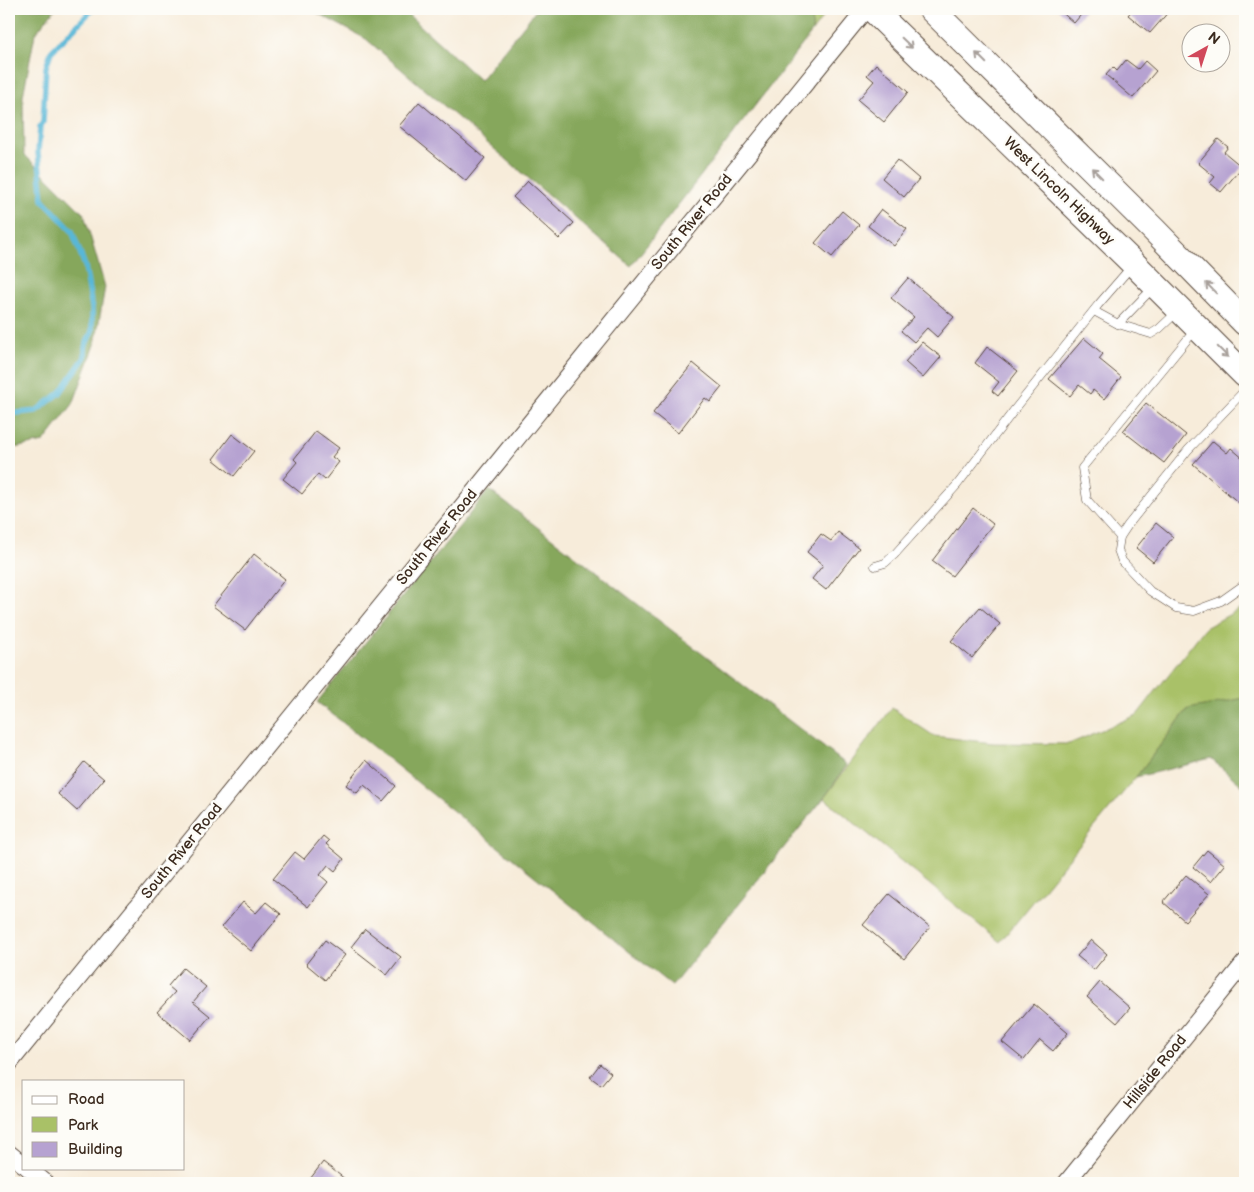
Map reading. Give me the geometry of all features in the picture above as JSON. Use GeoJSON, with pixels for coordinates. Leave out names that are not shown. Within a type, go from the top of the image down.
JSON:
{"type":"FeatureCollection","features":[{"type":"Feature","properties":{"kind":"main road","name":"West Lincoln Highway"},"geometry":{"type":"LineString","coordinates":[[872,9],[1156,285],[1245,375]]}},
{"type":"Feature","properties":{"kind":"main road"},"geometry":{"type":"LineString","coordinates":[[931,9],[1245,323]]}},
{"type":"Feature","properties":{"kind":"street","name":"South River Road"},"geometry":{"type":"LineString","coordinates":[[9,1064],[866,9]]}},
{"type":"Feature","properties":{"kind":"street","name":"Hillside Road"},"geometry":{"type":"LineString","coordinates":[[1066,1183],[1245,962]]}},
{"type":"Feature","properties":{"kind":"street"},"geometry":{"type":"LineString","coordinates":[[9,1153],[22,1163]]}},
{"type":"Feature","properties":{"kind":"street"},"geometry":{"type":"LineString","coordinates":[[30,1170],[46,1183]]}},
{"type":"Feature","properties":{"kind":"lane"},"geometry":{"type":"LineString","coordinates":[[875,566],[885,563],[894,555],[957,485],[1014,409],[1134,264]]}},
{"type":"Feature","properties":{"kind":"lane"},"geometry":{"type":"LineString","coordinates":[[1118,324],[1156,285]]}},
{"type":"Feature","properties":{"kind":"lane"},"geometry":{"type":"LineString","coordinates":[[1094,311],[1118,324],[1151,334],[1180,309]]}},
{"type":"Feature","properties":{"kind":"lane"},"geometry":{"type":"LineString","coordinates":[[1120,537],[1087,500],[1082,468],[1198,327]]}},
{"type":"Feature","properties":{"kind":"lane"},"geometry":{"type":"LineString","coordinates":[[1245,390],[1188,450],[1128,525],[1120,537],[1118,550],[1122,561],[1150,591],[1176,608],[1194,611],[1221,601],[1245,584]]}},
{"type":"Feature","properties":{"kind":"green space"},"geometry":{"type":"Polygon","coordinates":[[[9,9],[55,9],[35,34],[23,96],[24,154],[84,214],[105,287],[95,345],[73,404],[44,442],[9,449],[9,9]]]}},
{"type":"Feature","properties":{"kind":"green space"},"geometry":{"type":"Polygon","coordinates":[[[312,9],[402,9],[480,80],[537,9],[813,10],[812,32],[631,266],[366,39],[312,9]]]}},
{"type":"Feature","properties":{"kind":"green space"},"geometry":{"type":"Polygon","coordinates":[[[813,9],[827,9],[827,11],[812,32],[813,9]]]}},
{"type":"Feature","properties":{"kind":"green space"},"geometry":{"type":"Polygon","coordinates":[[[489,490],[847,765],[824,798],[672,986],[317,702],[489,490]]]}},
{"type":"Feature","properties":{"kind":"green space"},"geometry":{"type":"Polygon","coordinates":[[[1245,606],[1245,698],[1187,710],[1136,777],[1000,942],[824,798],[892,708],[934,736],[993,743],[1069,744],[1137,715],[1205,628],[1245,606]]]}},
{"type":"Feature","properties":{"kind":"green space"},"geometry":{"type":"Polygon","coordinates":[[[1245,698],[1245,788],[1211,759],[1136,777],[1188,709],[1245,698]]]}},
{"type":"Feature","properties":{"kind":"building"},"geometry":{"type":"Polygon","coordinates":[[[1058,9],[1086,9],[1074,23],[1058,9]]]}},
{"type":"Feature","properties":{"kind":"building"},"geometry":{"type":"Polygon","coordinates":[[[1133,9],[1171,9],[1150,33],[1128,15],[1133,9]]]}},
{"type":"Feature","properties":{"kind":"building"},"geometry":{"type":"Polygon","coordinates":[[[1126,60],[1138,69],[1145,61],[1156,71],[1133,98],[1106,75],[1113,67],[1117,71],[1126,60]]]}},
{"type":"Feature","properties":{"kind":"building"},"geometry":{"type":"Polygon","coordinates":[[[876,64],[908,92],[884,122],[858,100],[874,81],[867,75],[876,64]]]}},
{"type":"Feature","properties":{"kind":"building"},"geometry":{"type":"Polygon","coordinates":[[[419,102],[485,158],[466,181],[399,126],[419,102]]]}},
{"type":"Feature","properties":{"kind":"building"},"geometry":{"type":"Polygon","coordinates":[[[1218,139],[1228,147],[1224,152],[1242,167],[1221,192],[1210,183],[1215,177],[1198,163],[1218,139]]]}},
{"type":"Feature","properties":{"kind":"building"},"geometry":{"type":"Polygon","coordinates":[[[897,160],[919,179],[904,197],[882,178],[897,160]]]}},
{"type":"Feature","properties":{"kind":"building"},"geometry":{"type":"Polygon","coordinates":[[[528,181],[574,223],[559,239],[513,197],[528,181]]]}},
{"type":"Feature","properties":{"kind":"building"},"geometry":{"type":"Polygon","coordinates":[[[881,209],[907,229],[894,246],[868,226],[881,209]]]}},
{"type":"Feature","properties":{"kind":"building"},"geometry":{"type":"Polygon","coordinates":[[[842,211],[859,225],[832,257],[815,243],[842,211]]]}},
{"type":"Feature","properties":{"kind":"building"},"geometry":{"type":"Polygon","coordinates":[[[908,278],[954,317],[937,337],[927,328],[914,342],[901,331],[914,317],[891,298],[908,278]]]}},
{"type":"Feature","properties":{"kind":"building"},"geometry":{"type":"Polygon","coordinates":[[[1084,338],[1103,354],[1099,359],[1121,377],[1104,399],[1093,390],[1090,394],[1079,385],[1070,396],[1049,379],[1084,338]]]}},
{"type":"Feature","properties":{"kind":"building"},"geometry":{"type":"Polygon","coordinates":[[[922,342],[941,357],[923,378],[905,362],[922,342]]]}},
{"type":"Feature","properties":{"kind":"building"},"geometry":{"type":"Polygon","coordinates":[[[987,347],[1018,371],[998,396],[992,391],[999,382],[975,363],[987,347]]]}},
{"type":"Feature","properties":{"kind":"building"},"geometry":{"type":"Polygon","coordinates":[[[693,363],[722,387],[710,402],[705,398],[678,433],[653,413],[693,363]]]}},
{"type":"Feature","properties":{"kind":"building"},"geometry":{"type":"Polygon","coordinates":[[[1146,403],[1186,435],[1164,463],[1123,431],[1146,403]]]}},
{"type":"Feature","properties":{"kind":"building"},"geometry":{"type":"Polygon","coordinates":[[[316,431],[339,448],[332,457],[339,462],[325,480],[318,474],[302,494],[283,479],[297,462],[294,459],[316,431]]]}},
{"type":"Feature","properties":{"kind":"building"},"geometry":{"type":"Polygon","coordinates":[[[232,434],[254,451],[234,476],[213,459],[232,434]]]}},
{"type":"Feature","properties":{"kind":"building"},"geometry":{"type":"Polygon","coordinates":[[[1213,441],[1227,453],[1231,448],[1245,460],[1245,498],[1240,504],[1193,464],[1213,441]]]}},
{"type":"Feature","properties":{"kind":"building"},"geometry":{"type":"Polygon","coordinates":[[[973,508],[993,524],[952,576],[932,561],[973,508]]]}},
{"type":"Feature","properties":{"kind":"building"},"geometry":{"type":"Polygon","coordinates":[[[1156,523],[1173,537],[1153,562],[1136,548],[1156,523]]]}},
{"type":"Feature","properties":{"kind":"building"},"geometry":{"type":"Polygon","coordinates":[[[838,532],[859,548],[826,590],[812,579],[823,565],[807,552],[821,534],[831,541],[838,532]]]}},
{"type":"Feature","properties":{"kind":"building"},"geometry":{"type":"Polygon","coordinates":[[[254,554],[285,579],[245,630],[213,606],[254,554]]]}},
{"type":"Feature","properties":{"kind":"building"},"geometry":{"type":"Polygon","coordinates":[[[980,607],[1000,624],[972,658],[951,641],[980,607]]]}},
{"type":"Feature","properties":{"kind":"building"},"geometry":{"type":"Polygon","coordinates":[[[366,760],[396,786],[383,801],[364,785],[357,793],[346,785],[366,760]]]}},
{"type":"Feature","properties":{"kind":"building"},"geometry":{"type":"Polygon","coordinates":[[[84,762],[104,779],[77,811],[58,794],[84,762]]]}},
{"type":"Feature","properties":{"kind":"building"},"geometry":{"type":"Polygon","coordinates":[[[323,836],[329,841],[326,844],[344,859],[335,871],[328,865],[320,875],[328,882],[308,907],[273,879],[295,852],[304,859],[323,836]]]}},
{"type":"Feature","properties":{"kind":"building"},"geometry":{"type":"Polygon","coordinates":[[[1207,850],[1225,865],[1211,882],[1193,867],[1207,850]]]}},
{"type":"Feature","properties":{"kind":"building"},"geometry":{"type":"Polygon","coordinates":[[[1186,875],[1209,894],[1185,921],[1163,902],[1186,875]]]}},
{"type":"Feature","properties":{"kind":"building"},"geometry":{"type":"Polygon","coordinates":[[[889,894],[930,927],[904,959],[863,925],[889,894]]]}},
{"type":"Feature","properties":{"kind":"building"},"geometry":{"type":"Polygon","coordinates":[[[243,902],[256,913],[266,902],[281,914],[251,951],[222,927],[243,902]]]}},
{"type":"Feature","properties":{"kind":"building"},"geometry":{"type":"Polygon","coordinates":[[[365,929],[401,957],[387,975],[351,947],[365,929]]]}},
{"type":"Feature","properties":{"kind":"building"},"geometry":{"type":"Polygon","coordinates":[[[325,940],[345,955],[325,980],[306,964],[325,940]]]}},
{"type":"Feature","properties":{"kind":"building"},"geometry":{"type":"Polygon","coordinates":[[[1091,940],[1107,954],[1094,970],[1077,956],[1091,940]]]}},
{"type":"Feature","properties":{"kind":"building"},"geometry":{"type":"Polygon","coordinates":[[[183,968],[206,987],[193,1002],[210,1016],[190,1040],[157,1012],[175,992],[168,986],[183,968]]]}},
{"type":"Feature","properties":{"kind":"building"},"geometry":{"type":"Polygon","coordinates":[[[1100,982],[1130,1008],[1117,1023],[1087,997],[1100,982]]]}},
{"type":"Feature","properties":{"kind":"building"},"geometry":{"type":"Polygon","coordinates":[[[1034,1004],[1068,1033],[1053,1051],[1040,1040],[1024,1060],[1002,1042],[1034,1004]]]}},
{"type":"Feature","properties":{"kind":"building"},"geometry":{"type":"Polygon","coordinates":[[[600,1064],[611,1073],[601,1085],[590,1077],[600,1064]]]}},
{"type":"Feature","properties":{"kind":"building"},"geometry":{"type":"Polygon","coordinates":[[[323,1162],[350,1183],[307,1183],[323,1162]]]}},
{"type":"Feature","properties":{"kind":"waterway"},"geometry":{"type":"LineString","coordinates":[[9,414],[36,411],[60,393],[85,357],[85,347],[92,331],[92,308],[85,266],[72,231],[43,200],[38,152],[40,127],[43,122],[46,67],[51,52],[94,9]]}}]}
